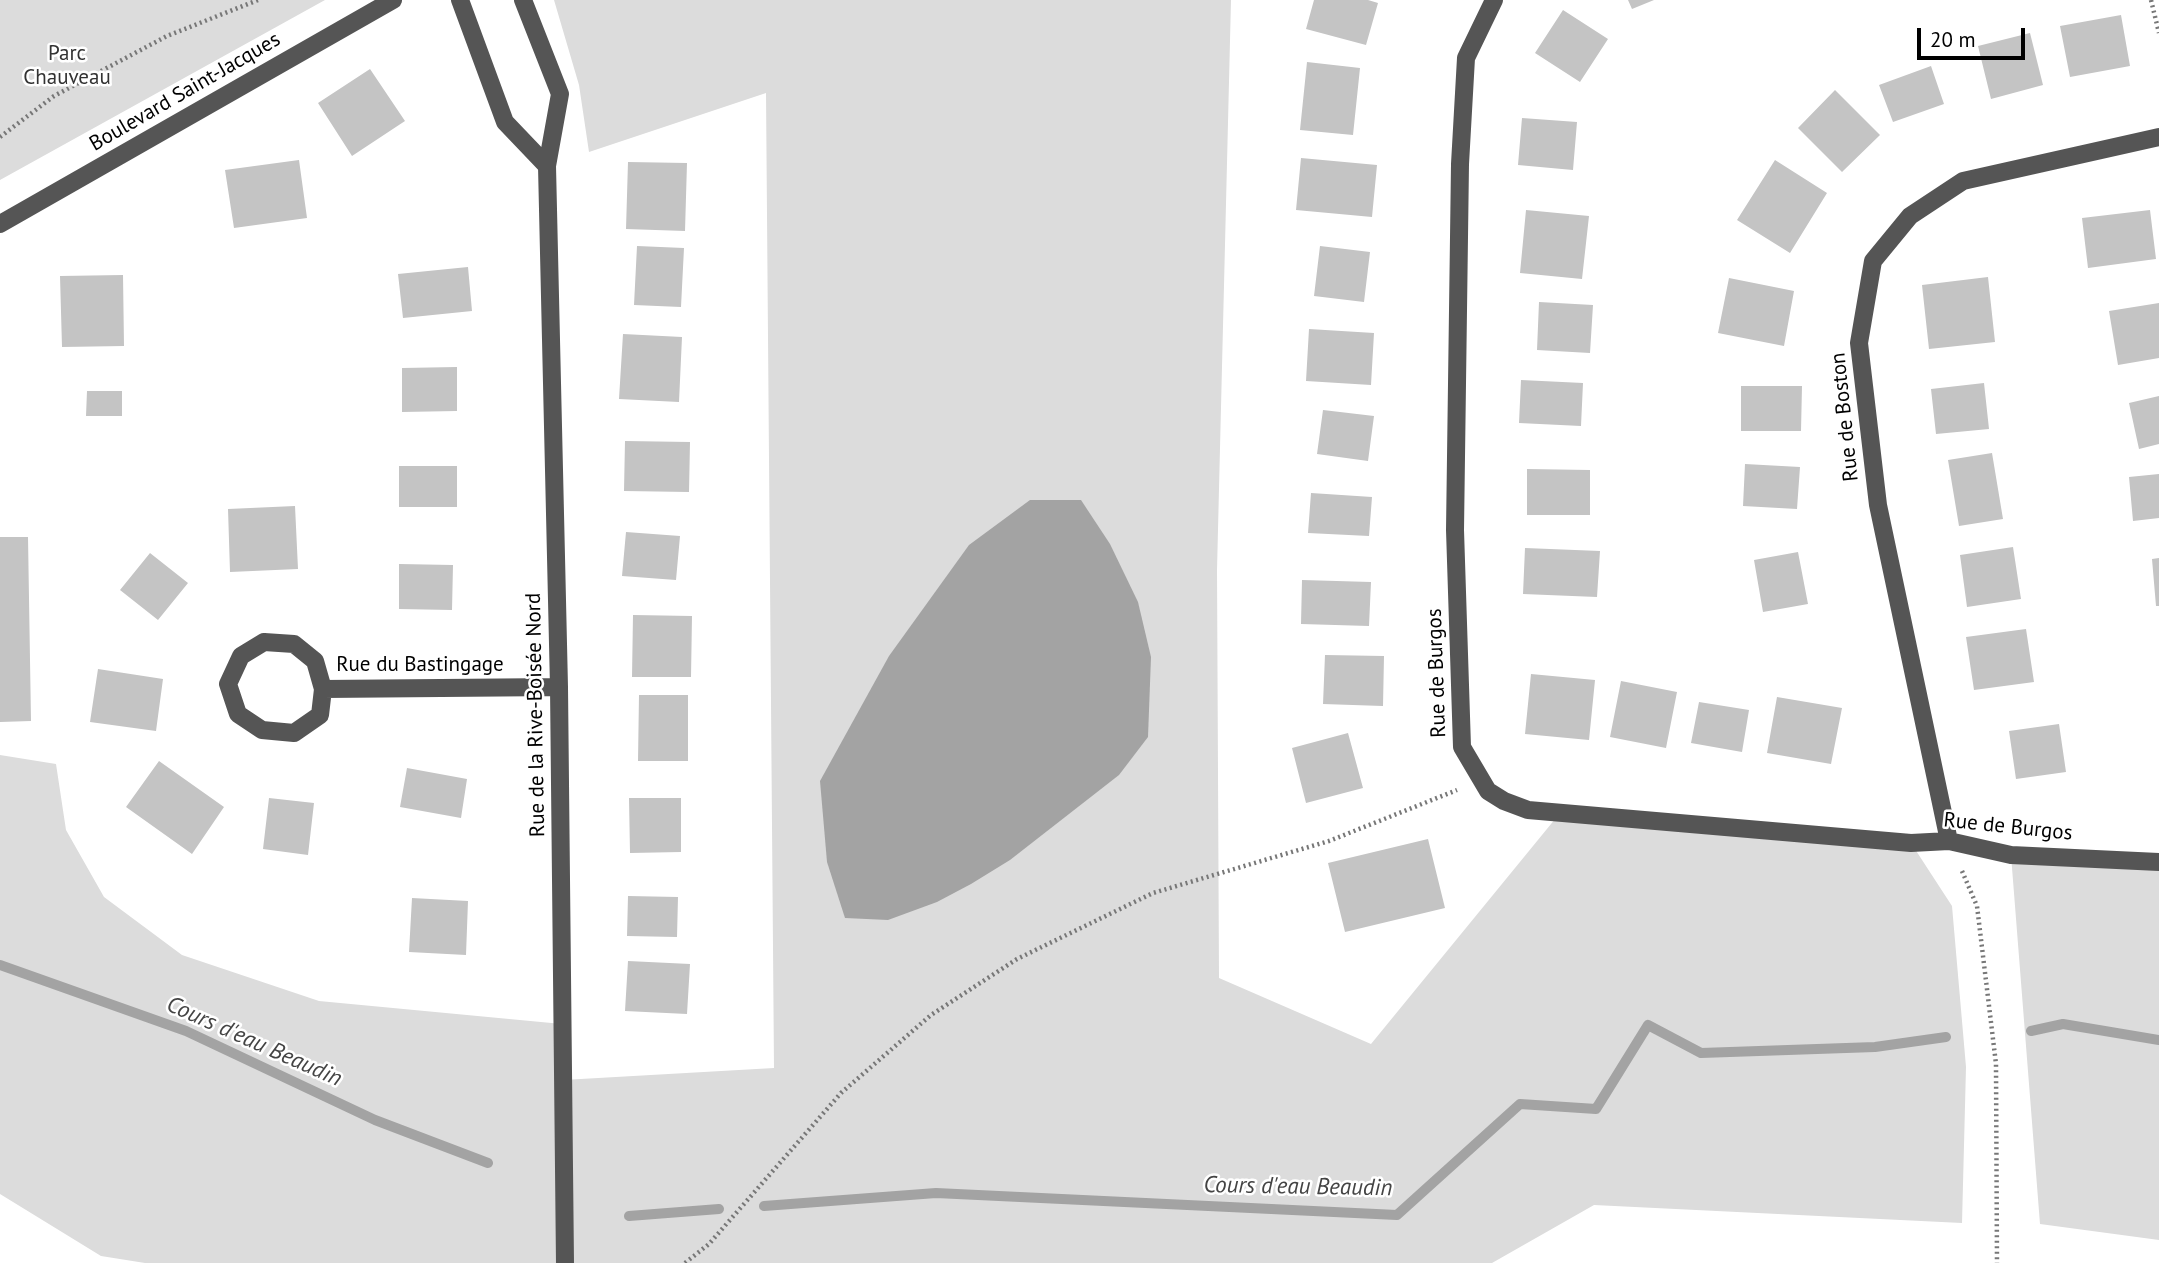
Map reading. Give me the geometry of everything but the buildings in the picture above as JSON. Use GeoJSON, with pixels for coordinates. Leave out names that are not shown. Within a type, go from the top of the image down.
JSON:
{"type":"FeatureCollection","features":[{"type":"Feature","properties":{"kind":"street","name":"Boulevard Saint-Jacques"},"geometry":{"type":"LineString","coordinates":[[0,224],[393,0]]}},
{"type":"Feature","properties":{"kind":"street"},"geometry":{"type":"LineString","coordinates":[[460,0],[505,122],[547,166]]}},
{"type":"Feature","properties":{"kind":"street","name":"Rue de la Rive-Boisée Nord"},"geometry":{"type":"LineString","coordinates":[[523,0],[560,94],[547,166],[559,687],[565,1263]]}},
{"type":"Feature","properties":{"kind":"street","name":"Rue de Burgos"},"geometry":{"type":"LineString","coordinates":[[1494,0],[1466,58],[1460,164],[1455,530],[1462,747],[1488,791],[1504,801],[1528,810],[1911,843],[1949,841],[2011,855],[2159,862]]}},
{"type":"Feature","properties":{"kind":"street","name":"Rue de Boston"},"geometry":{"type":"LineString","coordinates":[[1949,841],[1878,505],[1859,343],[1873,261],[1910,216],[1963,181],[2159,137]]}},
{"type":"Feature","properties":{"kind":"street","name":"Rue du Bastingage"},"geometry":{"type":"LineString","coordinates":[[264,642],[294,644],[315,661],[323,689],[320,716],[294,733],[262,730],[238,714],[228,684],[241,656],[264,642]]}},
{"type":"Feature","properties":{"kind":"street","name":"Rue du Bastingage"},"geometry":{"type":"LineString","coordinates":[[323,689],[559,687]]}},
{"type":"Feature","properties":{"kind":"path"},"geometry":{"type":"LineString","coordinates":[[0,137],[54,96],[110,66],[167,36],[258,0]]}},
{"type":"Feature","properties":{"kind":"path"},"geometry":{"type":"LineString","coordinates":[[2151,0],[2159,33]]}},
{"type":"Feature","properties":{"kind":"path"},"geometry":{"type":"LineString","coordinates":[[685,1263],[709,1244],[841,1093],[930,1015],[1017,959],[1153,893],[1329,841],[1481,780]]}},
{"type":"Feature","properties":{"kind":"path"},"geometry":{"type":"LineString","coordinates":[[1949,841],[1977,906],[1996,1063],[1997,1263]]}},
{"type":"Feature","properties":{"kind":"green space","name":"Parc Chauveau"},"geometry":{"type":"Polygon","coordinates":[[[0,0],[325,0],[0,180],[0,0]]]}},
{"type":"Feature","properties":{"kind":"green space"},"geometry":{"type":"Polygon","coordinates":[[[554,0],[1231,0],[1217,570],[1219,978],[1371,1044],[1560,813],[1911,843],[1952,906],[1966,1067],[1962,1223],[1594,1205],[1492,1263],[145,1263],[101,1256],[0,1194],[0,755],[56,764],[66,830],[104,897],[182,955],[319,1001],[562,1024],[563,1080],[774,1068],[766,93],[589,152],[579,85],[554,0]]]}},
{"type":"Feature","properties":{"kind":"green space"},"geometry":{"type":"Polygon","coordinates":[[[2011,855],[2159,862],[2159,1240],[2040,1224],[2011,855]]]}},
{"type":"Feature","properties":{"kind":"shaded area"},"geometry":{"type":"Polygon","coordinates":[[[1030,500],[1081,500],[1110,544],[1138,602],[1151,657],[1148,737],[1119,775],[1010,860],[971,884],[937,902],[888,920],[845,918],[827,862],[820,781],[889,656],[969,545],[1030,500]]]}},
{"type":"Feature","properties":{"kind":"waterway","name":"Cours d'eau Beaudin"},"geometry":{"type":"LineString","coordinates":[[0,965],[186,1031],[375,1120],[488,1163]]}},
{"type":"Feature","properties":{"kind":"waterway","name":"Cours d'eau Beaudin"},"geometry":{"type":"LineString","coordinates":[[2031,1031],[2063,1024],[2159,1040]]}},
{"type":"Feature","properties":{"kind":"waterway","name":"Cours d'eau Beaudin"},"geometry":{"type":"LineString","coordinates":[[764,1206],[936,1193],[1397,1215],[1520,1104],[1596,1109],[1648,1025],[1701,1053],[1875,1047],[1946,1037]]}},
{"type":"Feature","properties":{"kind":"waterway","name":"Cours d'eau Beaudin"},"geometry":{"type":"LineString","coordinates":[[629,1216],[719,1209]]}}]}
